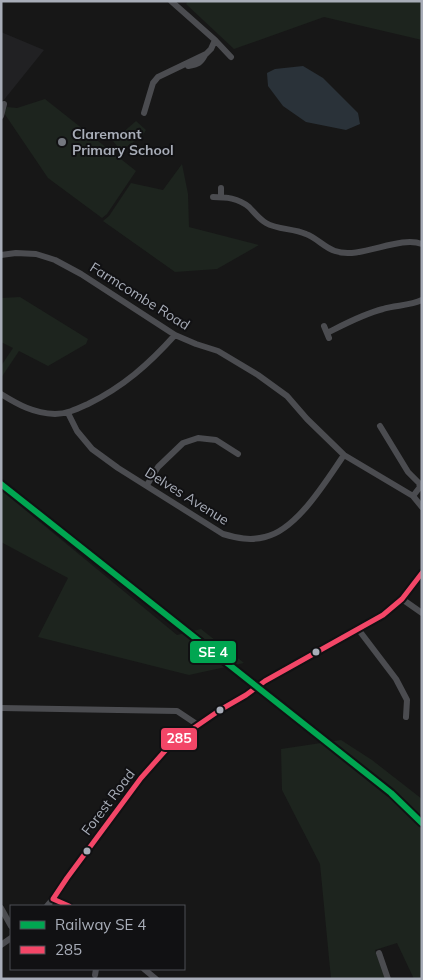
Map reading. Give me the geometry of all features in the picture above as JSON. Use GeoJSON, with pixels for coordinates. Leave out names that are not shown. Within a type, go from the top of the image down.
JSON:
{"type":"FeatureCollection","features":[{"type":"Feature","properties":{"kind":"street"},"geometry":{"type":"LineString","coordinates":[[171,1],[232,57]]}},
{"type":"Feature","properties":{"kind":"street"},"geometry":{"type":"LineString","coordinates":[[144,113],[154,83],[158,77],[182,67],[198,64],[211,49],[215,40]]}},
{"type":"Feature","properties":{"kind":"street"},"geometry":{"type":"LineString","coordinates":[[1,116],[4,104]]}},
{"type":"Feature","properties":{"kind":"street"},"geometry":{"type":"LineString","coordinates":[[221,188],[221,197]]}},
{"type":"Feature","properties":{"kind":"street"},"geometry":{"type":"LineString","coordinates":[[213,197],[241,201],[265,223],[309,234],[337,252],[361,252],[409,242],[422,244]]}},
{"type":"Feature","properties":{"kind":"street","name":"Farmcombe Road"},"geometry":{"type":"LineString","coordinates":[[1,255],[16,253],[36,254],[55,260],[81,274],[175,335],[218,351],[258,375],[287,396],[307,420],[344,455],[413,496],[422,507]]}},
{"type":"Feature","properties":{"kind":"street"},"geometry":{"type":"LineString","coordinates":[[327,332],[384,308],[422,300]]}},
{"type":"Feature","properties":{"kind":"street"},"geometry":{"type":"LineString","coordinates":[[1,394],[31,410],[56,414],[68,413],[102,397],[132,378],[175,335]]}},
{"type":"Feature","properties":{"kind":"street","name":"Delves Avenue"},"geometry":{"type":"LineString","coordinates":[[68,413],[78,431],[92,449],[118,468],[223,534],[238,538],[266,537],[296,518],[322,487],[344,455]]}},
{"type":"Feature","properties":{"kind":"street"},"geometry":{"type":"LineString","coordinates":[[380,426],[408,472],[420,484],[420,487],[413,496]]}},
{"type":"Feature","properties":{"kind":"street"},"geometry":{"type":"LineString","coordinates":[[147,485],[158,467],[183,443],[198,438],[216,440],[238,454]]}},
{"type":"Feature","properties":{"kind":"street","name":"Forest Road"},"geometry":{"type":"LineString","coordinates":[[48,905],[140,778],[172,744],[273,676],[383,615],[402,599],[422,573]]}},
{"type":"Feature","properties":{"kind":"street"},"geometry":{"type":"LineString","coordinates":[[402,599],[422,613]]}},
{"type":"Feature","properties":{"kind":"street"},"geometry":{"type":"LineString","coordinates":[[358,630],[396,679],[408,700],[406,717]]}},
{"type":"Feature","properties":{"kind":"street"},"geometry":{"type":"LineString","coordinates":[[1,708],[177,711],[198,725]]}},
{"type":"Feature","properties":{"kind":"street"},"geometry":{"type":"LineString","coordinates":[[53,900],[66,905]]}},
{"type":"Feature","properties":{"kind":"street"},"geometry":{"type":"LineString","coordinates":[[1,908],[10,924]]}},
{"type":"Feature","properties":{"kind":"street"},"geometry":{"type":"LineString","coordinates":[[378,953],[388,979]]}},
{"type":"Feature","properties":{"kind":"street"},"geometry":{"type":"LineString","coordinates":[[145,970],[156,979]]}},
{"type":"Feature","properties":{"kind":"shaded area"},"geometry":{"type":"Polygon","coordinates":[[[188,1],[422,1],[422,40],[324,17],[234,49],[186,4],[188,1]]]}},
{"type":"Feature","properties":{"kind":"shaded area"},"geometry":{"type":"Polygon","coordinates":[[[1,32],[44,50],[3,101],[1,100],[1,32]]]}},
{"type":"Feature","properties":{"kind":"shaded area"},"geometry":{"type":"Polygon","coordinates":[[[303,66],[323,78],[358,113],[360,124],[346,130],[306,122],[283,106],[268,86],[267,73],[275,69],[303,66]]]}},
{"type":"Feature","properties":{"kind":"shaded area","name":"Claremont Primary School"},"geometry":{"type":"Polygon","coordinates":[[[45,99],[136,171],[107,214],[102,218],[48,178],[4,113],[7,107],[17,108],[45,99]]]}},
{"type":"Feature","properties":{"kind":"shaded area"},"geometry":{"type":"Polygon","coordinates":[[[136,121],[146,130],[143,135],[121,151],[113,141],[136,121]]]}},
{"type":"Feature","properties":{"kind":"shaded area"},"geometry":{"type":"Polygon","coordinates":[[[182,164],[188,194],[189,227],[259,245],[217,269],[175,272],[103,221],[109,216],[131,183],[163,190],[182,164]]]}},
{"type":"Feature","properties":{"kind":"shaded area"},"geometry":{"type":"Polygon","coordinates":[[[20,297],[88,339],[86,344],[48,366],[19,351],[1,378],[1,366],[13,348],[1,342],[1,298],[20,297]]]}},
{"type":"Feature","properties":{"kind":"shaded area"},"geometry":{"type":"Polygon","coordinates":[[[1,490],[177,635],[201,629],[244,663],[189,675],[38,637],[68,578],[1,542],[1,490]]]}},
{"type":"Feature","properties":{"kind":"shaded area"},"geometry":{"type":"Polygon","coordinates":[[[341,740],[372,760],[422,799],[422,979],[414,979],[397,943],[375,950],[385,979],[331,979],[320,864],[282,790],[281,749],[341,740]]]}},
{"type":"Feature","properties":{"kind":"transit line"},"geometry":{"type":"LineString","coordinates":[[1,484],[391,793],[422,823]]}},
{"type":"Feature","properties":{"kind":"transit line","name":"285"},"geometry":{"type":"LineString","coordinates":[[67,905],[53,899],[141,778],[172,743],[265,681],[383,615],[402,599],[422,573]]}},
{"type":"Feature","properties":{"kind":"place","name":"Claremont Primary School"},"geometry":{"type":"Point","coordinates":[62,142]}}]}
